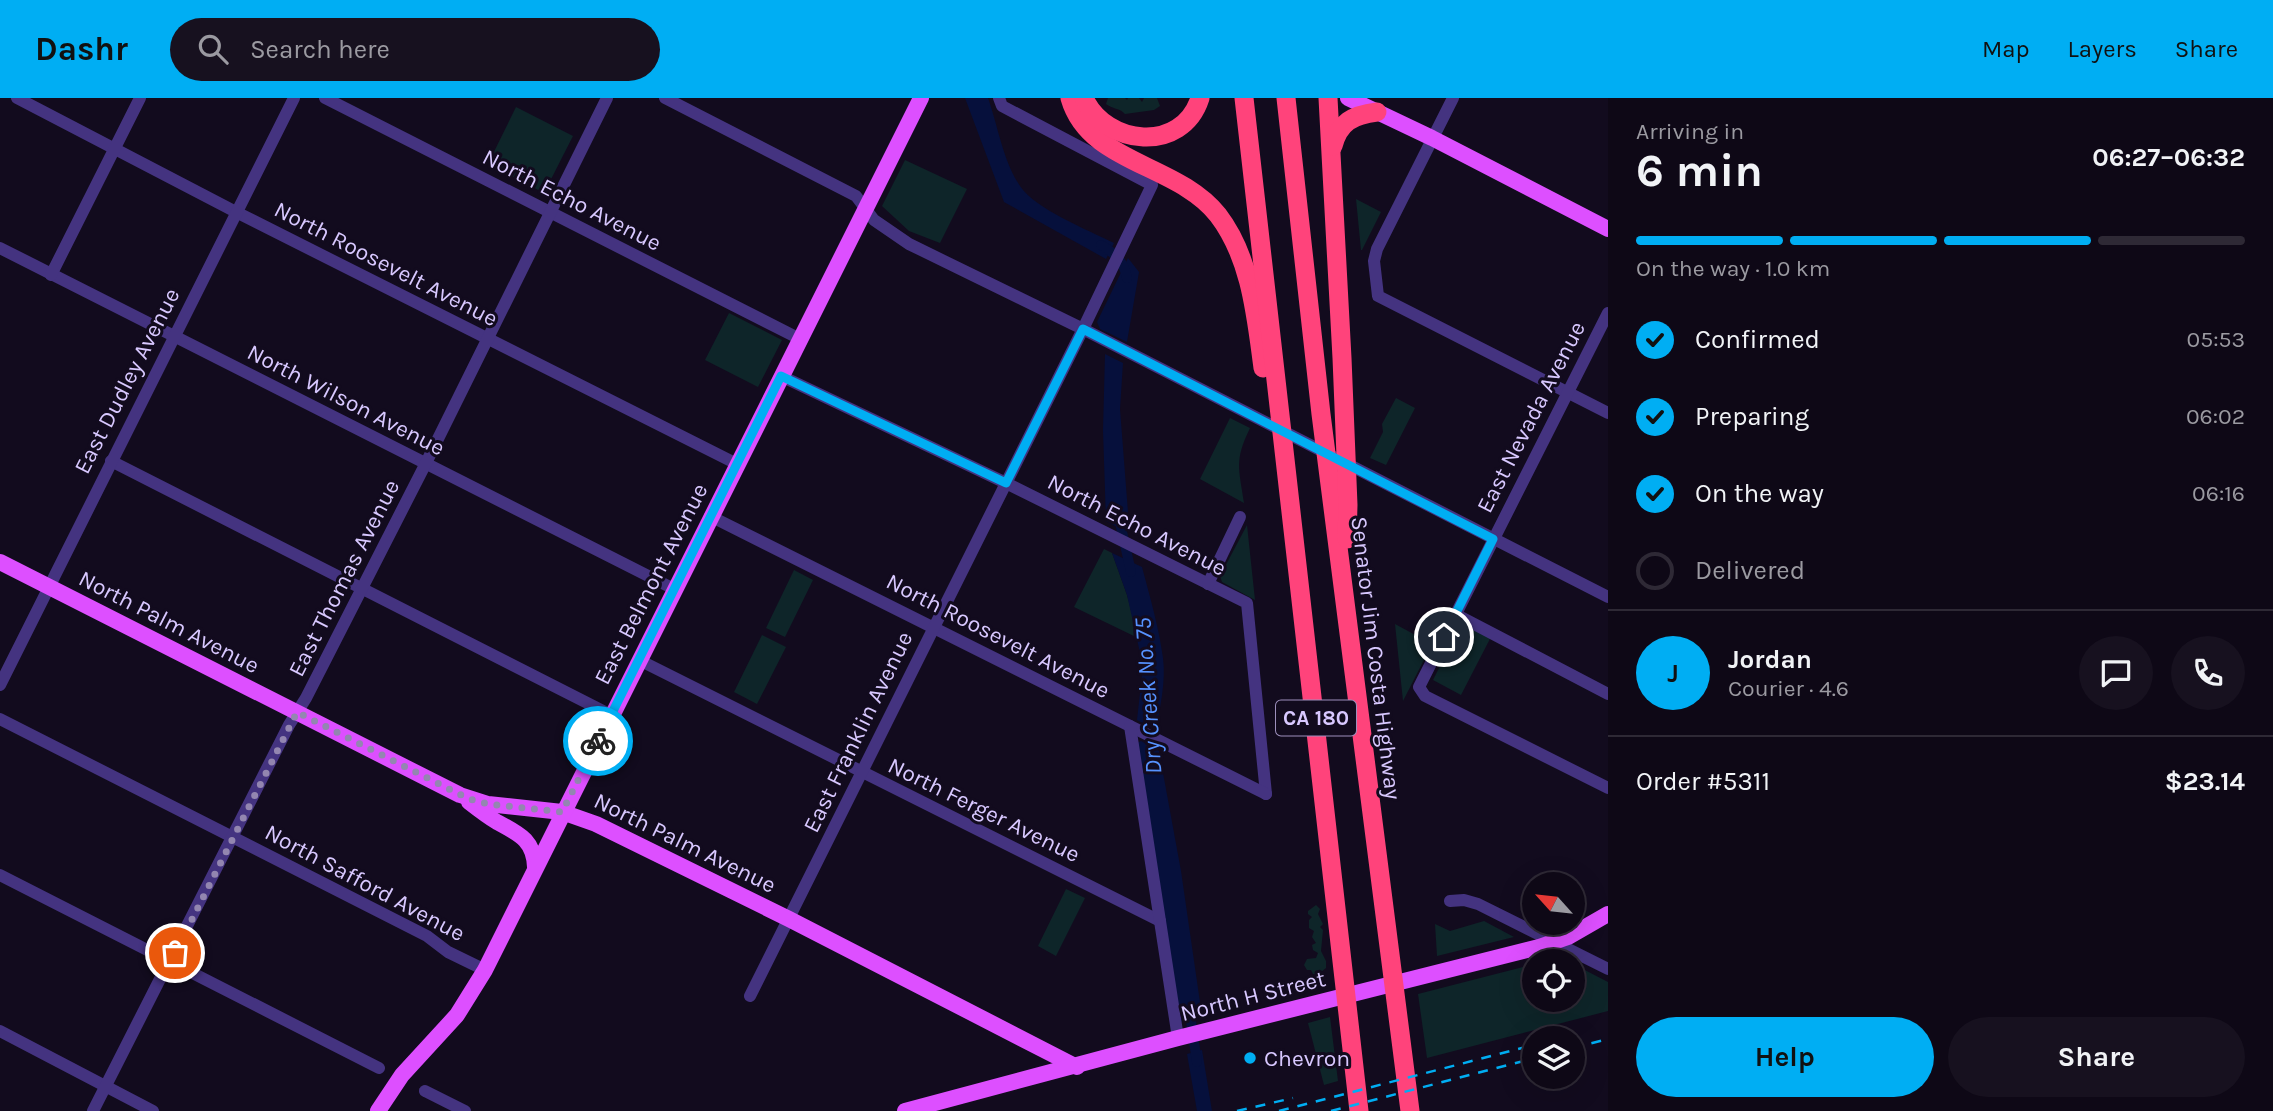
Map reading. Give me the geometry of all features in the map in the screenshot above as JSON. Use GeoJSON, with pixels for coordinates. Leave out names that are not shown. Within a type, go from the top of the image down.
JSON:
{"type":"FeatureCollection","features":[{"type":"Feature","properties":{"kind":"highway"},"geometry":{"type":"LineString","coordinates":[[1070,98],[1082,123],[1097,139],[1183,184],[1210,206],[1225,226],[1240,252],[1245,268],[1273,392]]}},
{"type":"Feature","properties":{"kind":"highway"},"geometry":{"type":"LineString","coordinates":[[1084,98],[1093,113],[1112,130],[1145,139],[1156,138],[1177,128],[1193,113],[1200,98]]}},
{"type":"Feature","properties":{"kind":"highway"},"geometry":{"type":"LineString","coordinates":[[1244,98],[1273,392]]}},
{"type":"Feature","properties":{"kind":"highway"},"geometry":{"type":"LineString","coordinates":[[1328,98],[1345,427],[1340,501]]}},
{"type":"Feature","properties":{"kind":"highway","name":"Senator Jim Costa Highway"},"geometry":{"type":"LineString","coordinates":[[1286,105],[1321,414],[1340,501],[1345,599],[1388,952],[1410,1107]]}},
{"type":"Feature","properties":{"kind":"highway"},"geometry":{"type":"LineString","coordinates":[[1332,154],[1336,135],[1350,118],[1377,111]]}},
{"type":"Feature","properties":{"kind":"highway","name":"CA 180"},"geometry":{"type":"LineString","coordinates":[[1273,392],[1288,474],[1359,1111]]}},
{"type":"Feature","properties":{"kind":"main road","name":"East Belmont Avenue"},"geometry":{"type":"LineString","coordinates":[[378,1111],[402,1075],[457,1015],[485,970],[921,98]]}},
{"type":"Feature","properties":{"kind":"main road"},"geometry":{"type":"LineString","coordinates":[[1348,98],[1608,229]]}},
{"type":"Feature","properties":{"kind":"main road","name":"North Palm Avenue"},"geometry":{"type":"LineString","coordinates":[[0,562],[460,795],[488,804],[562,812],[608,829],[1077,1067]]}},
{"type":"Feature","properties":{"kind":"main road"},"geometry":{"type":"LineString","coordinates":[[460,795],[527,840],[533,852],[535,867]]}},
{"type":"Feature","properties":{"kind":"main road","name":"North H Street"},"geometry":{"type":"LineString","coordinates":[[905,1111],[1555,942],[1608,914]]}},
{"type":"Feature","properties":{"kind":"street","name":"North Roosevelt Avenue"},"geometry":{"type":"LineString","coordinates":[[18,98],[236,212],[737,464]]}},
{"type":"Feature","properties":{"kind":"street"},"geometry":{"type":"LineString","coordinates":[[51,275],[140,98]]}},
{"type":"Feature","properties":{"kind":"street","name":"East Dudley Avenue"},"geometry":{"type":"LineString","coordinates":[[0,685],[294,98]]}},
{"type":"Feature","properties":{"kind":"street","name":"East Thomas Avenue"},"geometry":{"type":"LineString","coordinates":[[93,1111],[426,463],[607,98]]}},
{"type":"Feature","properties":{"kind":"street"},"geometry":{"type":"LineString","coordinates":[[665,98],[856,196],[874,220],[909,244],[1083,329],[1608,597]]}},
{"type":"Feature","properties":{"kind":"street","name":"East Franklin Avenue"},"geometry":{"type":"LineString","coordinates":[[750,996],[1152,186],[1002,106],[999,98]]}},
{"type":"Feature","properties":{"kind":"street"},"geometry":{"type":"LineString","coordinates":[[1453,98],[1377,249],[1374,261],[1378,296],[1608,413]]}},
{"type":"Feature","properties":{"kind":"street","name":"North Echo Avenue"},"geometry":{"type":"LineString","coordinates":[[328,99],[800,339]]}},
{"type":"Feature","properties":{"kind":"street","name":"North Wilson Avenue"},"geometry":{"type":"LineString","coordinates":[[0,248],[674,589]]}},
{"type":"Feature","properties":{"kind":"street","name":"East Nevada Avenue"},"geometry":{"type":"LineString","coordinates":[[1608,313],[1455,614],[1420,690],[1425,696],[1608,788]]}},
{"type":"Feature","properties":{"kind":"street","name":"North Echo Avenue"},"geometry":{"type":"LineString","coordinates":[[781,376],[1006,483],[1247,603],[1265,794]]}},
{"type":"Feature","properties":{"kind":"street"},"geometry":{"type":"LineString","coordinates":[[111,461],[611,715]]}},
{"type":"Feature","properties":{"kind":"street","name":"North Roosevelt Avenue"},"geometry":{"type":"LineString","coordinates":[[710,516],[1265,794]]}},
{"type":"Feature","properties":{"kind":"street"},"geometry":{"type":"LineString","coordinates":[[1208,584],[1240,517]]}},
{"type":"Feature","properties":{"kind":"street"},"geometry":{"type":"LineString","coordinates":[[1455,614],[1608,694]]}},
{"type":"Feature","properties":{"kind":"street","name":"North Ferger Avenue"},"geometry":{"type":"LineString","coordinates":[[639,660],[1160,921]]}},
{"type":"Feature","properties":{"kind":"street","name":"North Safford Avenue"},"geometry":{"type":"LineString","coordinates":[[0,719],[427,936],[447,952],[485,970]]}},
{"type":"Feature","properties":{"kind":"street"},"geometry":{"type":"LineString","coordinates":[[1135,729],[1178,1038]]}},
{"type":"Feature","properties":{"kind":"street"},"geometry":{"type":"LineString","coordinates":[[0,875],[380,1068]]}},
{"type":"Feature","properties":{"kind":"street"},"geometry":{"type":"LineString","coordinates":[[1450,901],[1464,900],[1478,904],[1608,969]]}},
{"type":"Feature","properties":{"kind":"street"},"geometry":{"type":"LineString","coordinates":[[0,1031],[153,1111]]}},
{"type":"Feature","properties":{"kind":"street"},"geometry":{"type":"LineString","coordinates":[[425,1091],[465,1111]]}},
{"type":"Feature","properties":{"kind":"green space"},"geometry":{"type":"Polygon","coordinates":[[[1108,98],[1139,98],[1142,102],[1144,98],[1157,98],[1160,106],[1154,110],[1125,114],[1106,104],[1108,98]]]}},
{"type":"Feature","properties":{"kind":"green space"},"geometry":{"type":"Polygon","coordinates":[[[516,107],[573,136],[544,193],[488,164],[516,107]]]}},
{"type":"Feature","properties":{"kind":"green space"},"geometry":{"type":"Polygon","coordinates":[[[905,160],[967,189],[940,243],[909,231],[882,206],[905,160]]]}},
{"type":"Feature","properties":{"kind":"green space"},"geometry":{"type":"Polygon","coordinates":[[[1356,199],[1381,212],[1362,250],[1361,250],[1356,199]]]}},
{"type":"Feature","properties":{"kind":"green space"},"geometry":{"type":"Polygon","coordinates":[[[729,313],[782,340],[758,387],[705,360],[729,313]]]}},
{"type":"Feature","properties":{"kind":"green space"},"geometry":{"type":"Polygon","coordinates":[[[1396,398],[1415,408],[1386,465],[1370,458],[1383,432],[1382,424],[1396,398]]]}},
{"type":"Feature","properties":{"kind":"green space"},"geometry":{"type":"Polygon","coordinates":[[[1230,418],[1250,428],[1239,465],[1244,503],[1200,479],[1230,418]]]}},
{"type":"Feature","properties":{"kind":"green space"},"geometry":{"type":"Polygon","coordinates":[[[1247,525],[1255,600],[1222,582],[1220,576],[1247,525]]]}},
{"type":"Feature","properties":{"kind":"green space"},"geometry":{"type":"Polygon","coordinates":[[[1104,549],[1112,553],[1138,638],[1074,607],[1104,549]]]}},
{"type":"Feature","properties":{"kind":"green space"},"geometry":{"type":"Polygon","coordinates":[[[794,570],[813,580],[785,637],[766,628],[794,570]]]}},
{"type":"Feature","properties":{"kind":"green space"},"geometry":{"type":"Polygon","coordinates":[[[1464,618],[1493,633],[1461,695],[1433,680],[1464,618]]]}},
{"type":"Feature","properties":{"kind":"green space"},"geometry":{"type":"Polygon","coordinates":[[[1395,624],[1432,644],[1403,701],[1395,624]]]}},
{"type":"Feature","properties":{"kind":"green space"},"geometry":{"type":"Polygon","coordinates":[[[762,635],[786,647],[757,704],[734,692],[762,635]]]}},
{"type":"Feature","properties":{"kind":"green space"},"geometry":{"type":"Polygon","coordinates":[[[1066,889],[1085,898],[1056,956],[1038,946],[1066,889]]]}},
{"type":"Feature","properties":{"kind":"green space"},"geometry":{"type":"Polygon","coordinates":[[[1316,905],[1320,909],[1318,914],[1323,924],[1320,927],[1323,930],[1321,951],[1326,961],[1326,968],[1317,975],[1307,970],[1304,965],[1307,959],[1316,958],[1318,953],[1313,950],[1312,945],[1316,943],[1312,937],[1314,931],[1309,928],[1309,920],[1312,917],[1308,914],[1316,905]]]}},
{"type":"Feature","properties":{"kind":"green space"},"geometry":{"type":"Polygon","coordinates":[[[1484,921],[1514,937],[1437,956],[1435,924],[1450,931],[1484,921]]]}},
{"type":"Feature","properties":{"kind":"green space"},"geometry":{"type":"Polygon","coordinates":[[[1522,967],[1522,1012],[1585,1012],[1585,970],[1608,982],[1608,1011],[1550,1026],[1522,1026],[1522,1033],[1427,1058],[1418,994],[1522,967]]]}},
{"type":"Feature","properties":{"kind":"green space"},"geometry":{"type":"Polygon","coordinates":[[[1330,1017],[1338,1081],[1324,1085],[1308,1023],[1330,1017]]]}},
{"type":"Feature","properties":{"kind":"water"},"geometry":{"type":"Polygon","coordinates":[[[965,98],[988,98],[1005,155],[1020,186],[1027,195],[1049,211],[1114,243],[1106,259],[1004,202],[965,98]]]}},
{"type":"Feature","properties":{"kind":"water"},"geometry":{"type":"Polygon","coordinates":[[[1128,258],[1139,272],[1127,342],[1100,329],[1097,322],[1128,258]]]}},
{"type":"Feature","properties":{"kind":"water"},"geometry":{"type":"Polygon","coordinates":[[[1105,354],[1123,363],[1120,409],[1129,525],[1126,532],[1106,521],[1103,430],[1105,354]]]}},
{"type":"Feature","properties":{"kind":"water"},"geometry":{"type":"Polygon","coordinates":[[[1112,553],[1142,567],[1154,612],[1164,667],[1156,730],[1137,720],[1143,666],[1127,595],[1112,553]]]}},
{"type":"Feature","properties":{"kind":"water"},"geometry":{"type":"Polygon","coordinates":[[[1141,741],[1159,751],[1181,871],[1202,1016],[1181,1022],[1137,743],[1141,741]]]}},
{"type":"Feature","properties":{"kind":"water"},"geometry":{"type":"Polygon","coordinates":[[[1202,1050],[1212,1111],[1197,1111],[1187,1054],[1202,1050]]]}},
{"type":"Feature","properties":{"kind":"waterway","name":"Dry Creek No. 75"},"geometry":{"type":"LineString","coordinates":[[1101,245],[1118,258],[1127,278]]}},
{"type":"Feature","properties":{"kind":"waterway","name":"Dry Creek No. 75"},"geometry":{"type":"LineString","coordinates":[[1119,518],[1131,572]]}},
{"type":"Feature","properties":{"kind":"waterway","name":"Dry Creek No. 75"},"geometry":{"type":"LineString","coordinates":[[1189,1008],[1197,1062]]}},
{"type":"Feature","properties":{"kind":"railway"},"geometry":{"type":"LineString","coordinates":[[1585,1045],[1608,1039]]}},
{"type":"Feature","properties":{"kind":"railway"},"geometry":{"type":"LineString","coordinates":[[1279,1111],[1522,1048]]}},
{"type":"Feature","properties":{"kind":"railway"},"geometry":{"type":"LineString","coordinates":[[1331,1111],[1522,1061]]}},
{"type":"Feature","properties":{"kind":"railway"},"geometry":{"type":"LineString","coordinates":[[1237,1111],[1293,1098]]}},
{"type":"Feature","properties":{"kind":"way so far"},"geometry":{"type":"LineString","coordinates":[[175,953],[297,712],[469,799],[488,804],[562,812],[598,741]]}},
{"type":"Feature","properties":{"kind":"place","name":"Chevron"},"geometry":{"type":"Point","coordinates":[1250,1058]}},
{"type":"Feature","properties":{"kind":"route"},"geometry":{"type":"LineString","coordinates":[[598,741],[781,376],[1006,483],[1083,329],[1493,539],[1444,637]]}}]}
